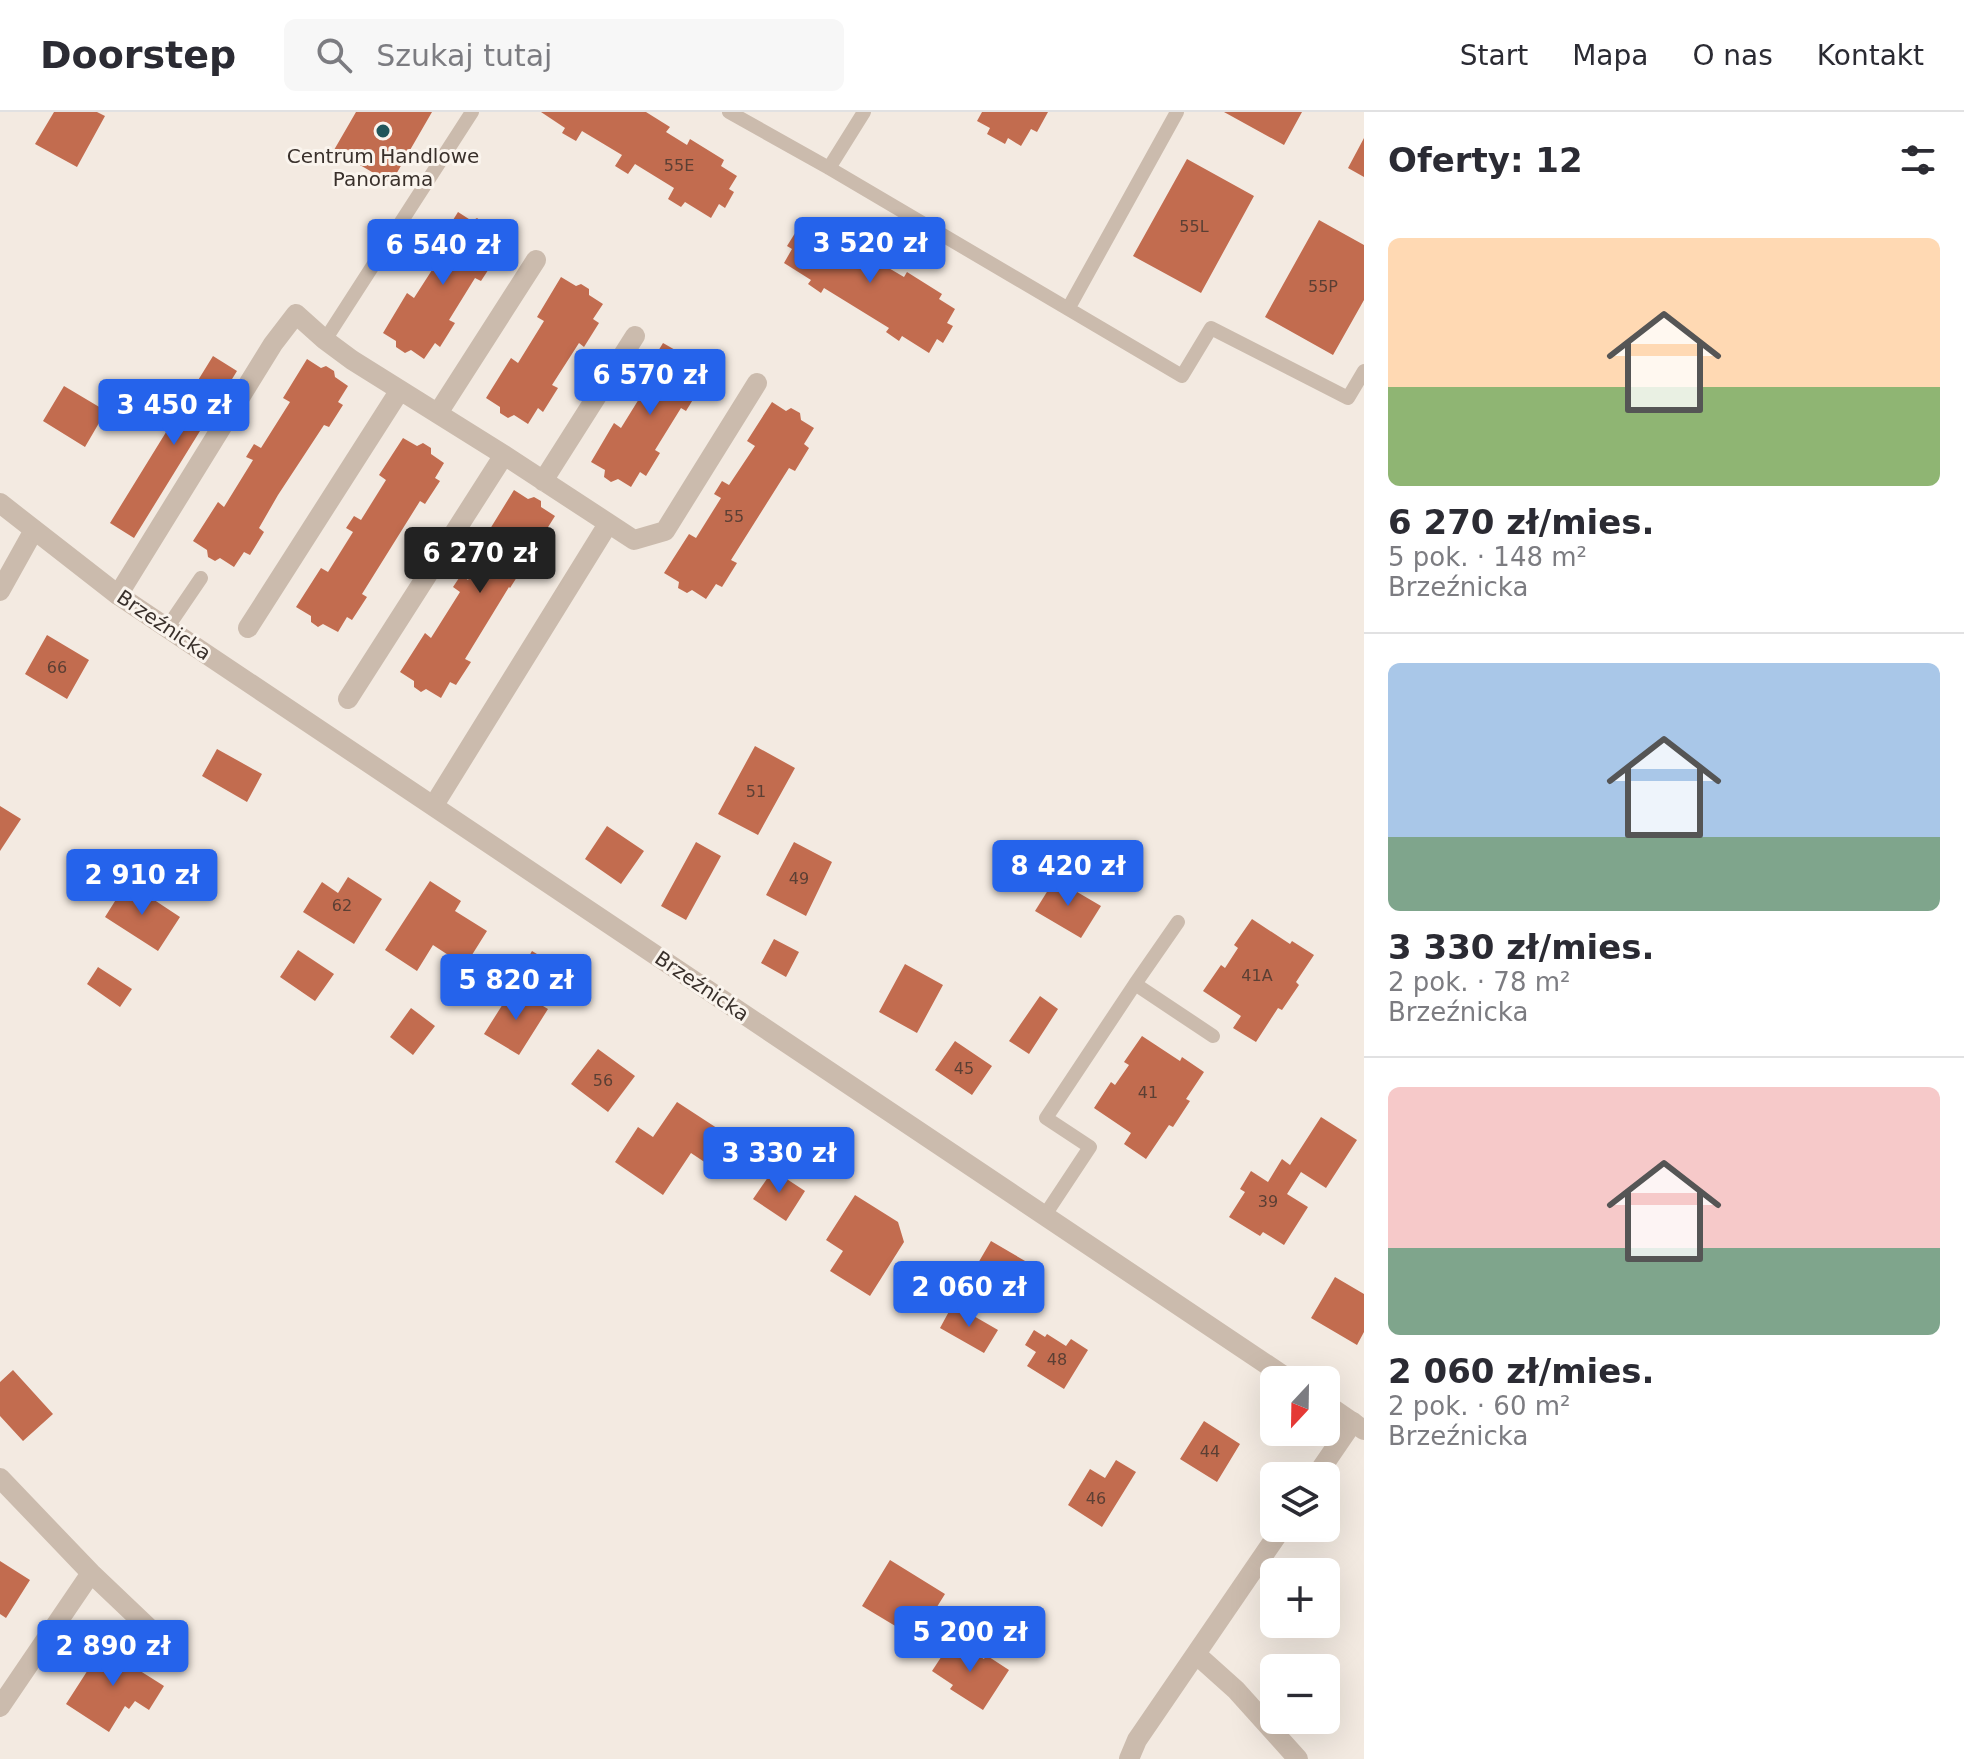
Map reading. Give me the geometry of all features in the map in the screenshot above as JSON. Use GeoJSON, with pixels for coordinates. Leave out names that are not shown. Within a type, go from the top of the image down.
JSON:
{"type":"FeatureCollection","features":[{"type":"Feature","properties":{"kind":"street"},"geometry":{"type":"LineString","coordinates":[[438,413],[536,260]]}},
{"type":"Feature","properties":{"kind":"street"},"geometry":{"type":"LineString","coordinates":[[118,595],[273,344],[296,314],[352,360],[634,540],[665,531],[757,383]]}},
{"type":"Feature","properties":{"kind":"street"},"geometry":{"type":"LineString","coordinates":[[543,481],[635,336]]}},
{"type":"Feature","properties":{"kind":"street"},"geometry":{"type":"LineString","coordinates":[[248,628],[400,390]]}},
{"type":"Feature","properties":{"kind":"street"},"geometry":{"type":"LineString","coordinates":[[348,699],[504,455]]}},
{"type":"Feature","properties":{"kind":"street","name":"Brzeźnicka"},"geometry":{"type":"LineString","coordinates":[[0,503],[118,595],[1269,1366]]}},
{"type":"Feature","properties":{"kind":"street"},"geometry":{"type":"LineString","coordinates":[[434,805],[608,524]]}},
{"type":"Feature","properties":{"kind":"street"},"geometry":{"type":"LineString","coordinates":[[0,591],[34,530]]}},
{"type":"Feature","properties":{"kind":"street"},"geometry":{"type":"LineString","coordinates":[[1328,1462],[1358,1426],[1340,1414]]}},
{"type":"Feature","properties":{"kind":"street"},"geometry":{"type":"LineString","coordinates":[[0,1478],[91,1573],[172,1650]]}},
{"type":"Feature","properties":{"kind":"street"},"geometry":{"type":"LineString","coordinates":[[1129,1759],[1137,1740],[1273,1542]]}},
{"type":"Feature","properties":{"kind":"street"},"geometry":{"type":"LineString","coordinates":[[0,1707],[91,1573]]}},
{"type":"Feature","properties":{"kind":"street"},"geometry":{"type":"LineString","coordinates":[[1197,1655],[1236,1690],[1298,1759]]}},
{"type":"Feature","properties":{"kind":"lane"},"geometry":{"type":"LineString","coordinates":[[325,340],[472,112]]}},
{"type":"Feature","properties":{"kind":"lane"},"geometry":{"type":"LineString","coordinates":[[829,168],[864,112]]}},
{"type":"Feature","properties":{"kind":"lane"},"geometry":{"type":"LineString","coordinates":[[1068,309],[1177,112]]}},
{"type":"Feature","properties":{"kind":"lane"},"geometry":{"type":"LineString","coordinates":[[734,113],[1182,376],[1211,328],[1348,398],[1364,371]]}},
{"type":"Feature","properties":{"kind":"lane"},"geometry":{"type":"LineString","coordinates":[[167,628],[201,578]]}},
{"type":"Feature","properties":{"kind":"lane"},"geometry":{"type":"LineString","coordinates":[[1045,1215],[1090,1147],[1046,1118],[1178,922]]}},
{"type":"Feature","properties":{"kind":"lane"},"geometry":{"type":"LineString","coordinates":[[1135,984],[1213,1036]]}},
{"type":"Feature","properties":{"kind":"building"},"geometry":{"type":"Polygon","coordinates":[[[54,112],[97,112],[105,116],[77,167],[35,144],[54,112]]]}},
{"type":"Feature","properties":{"kind":"building","name":"Centrum Handlowe Panorama"},"geometry":{"type":"Polygon","coordinates":[[[356,112],[432,112],[391,183],[334,150],[356,112]]]}},
{"type":"Feature","properties":{"kind":"building"},"geometry":{"type":"Polygon","coordinates":[[[541,112],[646,112],[670,127],[666,132],[687,145],[690,139],[724,160],[721,166],[737,176],[729,189],[734,192],[725,208],[719,204],[711,218],[685,202],[681,207],[668,199],[674,188],[635,164],[628,174],[615,166],[622,155],[582,131],[576,141],[562,133],[565,128],[541,112]]]}},
{"type":"Feature","properties":{"kind":"building"},"geometry":{"type":"Polygon","coordinates":[[[982,112],[1048,112],[1037,132],[1031,129],[1021,146],[1008,138],[1005,144],[987,134],[990,128],[977,121],[982,112]]]}},
{"type":"Feature","properties":{"kind":"building"},"geometry":{"type":"Polygon","coordinates":[[[1224,112],[1302,112],[1284,145],[1224,112]]]}},
{"type":"Feature","properties":{"kind":"building"},"geometry":{"type":"Polygon","coordinates":[[[1364,138],[1364,177],[1348,168],[1364,138]]]}},
{"type":"Feature","properties":{"kind":"building"},"geometry":{"type":"Polygon","coordinates":[[[1187,159],[1254,196],[1201,293],[1133,256],[1187,159]]]}},
{"type":"Feature","properties":{"kind":"building"},"geometry":{"type":"Polygon","coordinates":[[[458,212],[472,221],[477,218],[485,224],[485,230],[500,239],[490,254],[496,258],[481,281],[475,278],[449,320],[455,323],[440,347],[435,343],[424,359],[411,350],[405,353],[396,347],[396,341],[383,333],[407,293],[414,298],[441,256],[433,252],[458,212]]]}},
{"type":"Feature","properties":{"kind":"building"},"geometry":{"type":"Polygon","coordinates":[[[811,220],[827,230],[831,225],[867,247],[863,253],[904,277],[907,272],[942,294],[939,299],[955,309],[947,323],[953,326],[943,343],[937,339],[929,353],[902,336],[899,341],[886,332],[889,328],[824,288],[821,293],[808,284],[811,280],[784,263],[792,249],[787,246],[797,230],[802,233],[811,220]]]}},
{"type":"Feature","properties":{"kind":"building"},"geometry":{"type":"Polygon","coordinates":[[[1319,220],[1364,245],[1364,300],[1333,355],[1265,317],[1319,220]]]}},
{"type":"Feature","properties":{"kind":"building"},"geometry":{"type":"Polygon","coordinates":[[[561,277],[589,289],[589,295],[603,304],[593,319],[599,323],[584,347],[579,343],[552,385],[558,388],[543,412],[538,408],[528,424],[514,415],[508,418],[500,413],[500,407],[486,398],[511,358],[518,363],[544,321],[537,317],[561,277]]]}},
{"type":"Feature","properties":{"kind":"building"},"geometry":{"type":"Polygon","coordinates":[[[663,343],[677,351],[683,349],[690,353],[690,360],[703,368],[693,384],[700,388],[686,411],[681,408],[655,450],[660,453],[646,476],[640,472],[631,487],[618,479],[611,482],[604,477],[605,470],[591,462],[614,423],[621,428],[647,386],[640,381],[663,343]]]}},
{"type":"Feature","properties":{"kind":"building"},"geometry":{"type":"Polygon","coordinates":[[[213,356],[237,371],[134,538],[110,523],[213,356]]]}},
{"type":"Feature","properties":{"kind":"building"},"geometry":{"type":"Polygon","coordinates":[[[307,359],[321,368],[326,366],[334,371],[335,377],[348,386],[338,402],[343,405],[329,427],[324,425],[278,495],[259,528],[264,532],[250,555],[244,552],[234,567],[220,558],[215,561],[208,557],[207,550],[193,541],[218,502],[224,507],[253,460],[246,457],[254,444],[261,448],[290,402],[283,398],[307,359]]]}},
{"type":"Feature","properties":{"kind":"building"},"geometry":{"type":"Polygon","coordinates":[[[64,386],[106,411],[85,447],[43,421],[64,386]]]}},
{"type":"Feature","properties":{"kind":"building"},"geometry":{"type":"Polygon","coordinates":[[[772,402],[786,411],[791,408],[800,413],[801,420],[814,428],[804,444],[809,448],[795,471],[789,468],[731,560],[737,563],[722,587],[716,584],[706,599],[692,590],[687,593],[678,588],[679,582],[664,573],[689,534],[696,538],[721,498],[714,494],[722,481],[729,485],[755,446],[747,441],[772,402]]]}},
{"type":"Feature","properties":{"kind":"building"},"geometry":{"type":"Polygon","coordinates":[[[403,438],[417,446],[423,443],[431,448],[431,454],[444,463],[435,478],[440,481],[425,504],[420,501],[362,594],[367,597],[352,620],[347,617],[338,632],[323,624],[318,627],[311,622],[311,616],[296,607],[321,568],[328,572],[353,532],[346,528],[354,516],[361,520],[386,480],[379,475],[403,438]]]}},
{"type":"Feature","properties":{"kind":"building"},"geometry":{"type":"Polygon","coordinates":[[[514,490],[528,499],[534,497],[541,501],[541,507],[555,516],[545,532],[550,535],[536,558],[531,555],[509,587],[465,659],[471,662],[456,685],[450,682],[441,698],[426,689],[421,692],[414,687],[414,681],[400,672],[425,633],[431,638],[460,592],[453,587],[461,575],[468,580],[497,533],[490,529],[514,490]]]}},
{"type":"Feature","properties":{"kind":"building"},"geometry":{"type":"Polygon","coordinates":[[[47,635],[89,660],[67,699],[25,674],[47,635]]]}},
{"type":"Feature","properties":{"kind":"building"},"geometry":{"type":"Polygon","coordinates":[[[755,746],[795,768],[758,835],[718,814],[755,746]]]}},
{"type":"Feature","properties":{"kind":"building"},"geometry":{"type":"Polygon","coordinates":[[[217,749],[262,774],[247,802],[202,776],[217,749]]]}},
{"type":"Feature","properties":{"kind":"building"},"geometry":{"type":"Polygon","coordinates":[[[0,806],[21,819],[0,851],[0,806]]]}},
{"type":"Feature","properties":{"kind":"building"},"geometry":{"type":"Polygon","coordinates":[[[607,826],[644,851],[621,884],[585,859],[607,826]]]}},
{"type":"Feature","properties":{"kind":"building"},"geometry":{"type":"Polygon","coordinates":[[[696,842],[721,856],[686,920],[661,906],[696,842]]]}},
{"type":"Feature","properties":{"kind":"building"},"geometry":{"type":"Polygon","coordinates":[[[794,842],[832,862],[806,916],[766,895],[794,842]]]}},
{"type":"Feature","properties":{"kind":"building"},"geometry":{"type":"Polygon","coordinates":[[[348,877],[382,899],[354,944],[303,912],[322,882],[338,893],[348,877]]]}},
{"type":"Feature","properties":{"kind":"building"},"geometry":{"type":"Polygon","coordinates":[[[1055,879],[1101,906],[1081,938],[1035,911],[1055,879]]]}},
{"type":"Feature","properties":{"kind":"building"},"geometry":{"type":"Polygon","coordinates":[[[430,881],[461,901],[455,911],[487,931],[465,966],[433,945],[417,971],[385,950],[430,881]]]}},
{"type":"Feature","properties":{"kind":"building"},"geometry":{"type":"Polygon","coordinates":[[[127,882],[180,917],[158,951],[105,917],[127,882]]]}},
{"type":"Feature","properties":{"kind":"building"},"geometry":{"type":"Polygon","coordinates":[[[1252,919],[1290,944],[1292,941],[1314,955],[1296,982],[1299,985],[1282,1010],[1278,1008],[1256,1042],[1233,1028],[1241,1016],[1203,991],[1221,965],[1225,968],[1238,948],[1234,945],[1252,919]]]}},
{"type":"Feature","properties":{"kind":"building"},"geometry":{"type":"Polygon","coordinates":[[[774,939],[799,952],[786,977],[761,963],[774,939]]]}},
{"type":"Feature","properties":{"kind":"building"},"geometry":{"type":"Polygon","coordinates":[[[298,950],[334,974],[315,1001],[280,977],[298,950]]]}},
{"type":"Feature","properties":{"kind":"building"},"geometry":{"type":"Polygon","coordinates":[[[532,951],[580,980],[568,1001],[520,972],[532,951]]]}},
{"type":"Feature","properties":{"kind":"building"},"geometry":{"type":"Polygon","coordinates":[[[905,964],[943,985],[917,1033],[879,1012],[905,964]]]}},
{"type":"Feature","properties":{"kind":"building"},"geometry":{"type":"Polygon","coordinates":[[[98,967],[132,989],[120,1007],[87,984],[98,967]]]}},
{"type":"Feature","properties":{"kind":"building"},"geometry":{"type":"Polygon","coordinates":[[[513,988],[548,1009],[519,1055],[484,1034],[513,988]]]}},
{"type":"Feature","properties":{"kind":"building"},"geometry":{"type":"Polygon","coordinates":[[[1040,996],[1058,1009],[1029,1054],[1009,1041],[1040,996]]]}},
{"type":"Feature","properties":{"kind":"building"},"geometry":{"type":"Polygon","coordinates":[[[411,1008],[435,1026],[413,1055],[390,1037],[411,1008]]]}},
{"type":"Feature","properties":{"kind":"building"},"geometry":{"type":"Polygon","coordinates":[[[1142,1036],[1180,1061],[1182,1057],[1204,1072],[1186,1099],[1190,1101],[1173,1127],[1169,1125],[1146,1159],[1124,1144],[1131,1133],[1094,1108],[1111,1082],[1115,1085],[1129,1065],[1124,1062],[1142,1036]]]}},
{"type":"Feature","properties":{"kind":"building"},"geometry":{"type":"Polygon","coordinates":[[[955,1041],[992,1066],[972,1095],[935,1070],[955,1041]]]}},
{"type":"Feature","properties":{"kind":"building"},"geometry":{"type":"Polygon","coordinates":[[[598,1049],[635,1076],[608,1112],[571,1084],[598,1049]]]}},
{"type":"Feature","properties":{"kind":"building"},"geometry":{"type":"Polygon","coordinates":[[[677,1102],[726,1134],[706,1163],[691,1153],[663,1195],[615,1162],[638,1127],[653,1137],[677,1102]]]}},
{"type":"Feature","properties":{"kind":"building"},"geometry":{"type":"Polygon","coordinates":[[[1321,1117],[1357,1140],[1326,1188],[1301,1172],[1287,1194],[1308,1207],[1284,1245],[1263,1232],[1260,1236],[1229,1217],[1245,1192],[1240,1189],[1251,1171],[1268,1182],[1282,1159],[1290,1165],[1321,1117]]]}},
{"type":"Feature","properties":{"kind":"building"},"geometry":{"type":"Polygon","coordinates":[[[773,1170],[805,1191],[786,1221],[753,1199],[773,1170]]]}},
{"type":"Feature","properties":{"kind":"building"},"geometry":{"type":"Polygon","coordinates":[[[855,1195],[898,1222],[904,1242],[870,1296],[830,1271],[843,1251],[826,1240],[855,1195]]]}},
{"type":"Feature","properties":{"kind":"building"},"geometry":{"type":"Polygon","coordinates":[[[991,1241],[1032,1265],[1015,1294],[974,1270],[991,1241]]]}},
{"type":"Feature","properties":{"kind":"building"},"geometry":{"type":"Polygon","coordinates":[[[1335,1277],[1364,1294],[1364,1332],[1357,1345],[1311,1318],[1335,1277]]]}},
{"type":"Feature","properties":{"kind":"building"},"geometry":{"type":"Polygon","coordinates":[[[953,1304],[998,1330],[984,1353],[940,1328],[953,1304]]]}},
{"type":"Feature","properties":{"kind":"building"},"geometry":{"type":"Polygon","coordinates":[[[1034,1330],[1066,1346],[1071,1339],[1088,1350],[1064,1389],[1027,1366],[1036,1352],[1025,1345],[1034,1330]]]}},
{"type":"Feature","properties":{"kind":"building"},"geometry":{"type":"Polygon","coordinates":[[[13,1370],[53,1414],[23,1441],[0,1416],[0,1382],[13,1370]]]}},
{"type":"Feature","properties":{"kind":"building"},"geometry":{"type":"Polygon","coordinates":[[[1204,1421],[1240,1444],[1217,1482],[1180,1459],[1204,1421]]]}},
{"type":"Feature","properties":{"kind":"building"},"geometry":{"type":"Polygon","coordinates":[[[1116,1460],[1136,1472],[1102,1527],[1068,1505],[1090,1469],[1105,1478],[1116,1460]]]}},
{"type":"Feature","properties":{"kind":"building"},"geometry":{"type":"Polygon","coordinates":[[[890,1560],[945,1594],[917,1639],[862,1606],[890,1560]]]}},
{"type":"Feature","properties":{"kind":"building"},"geometry":{"type":"Polygon","coordinates":[[[0,1561],[30,1580],[6,1618],[0,1614],[0,1561]]]}},
{"type":"Feature","properties":{"kind":"building"},"geometry":{"type":"Polygon","coordinates":[[[953,1639],[984,1659],[986,1655],[1009,1670],[983,1710],[950,1689],[953,1685],[932,1671],[953,1639]]]}},
{"type":"Feature","properties":{"kind":"building"},"geometry":{"type":"Polygon","coordinates":[[[114,1641],[132,1652],[126,1662],[164,1686],[149,1710],[135,1701],[129,1709],[125,1706],[109,1732],[66,1704],[95,1659],[114,1641]]]}},
{"type":"Feature","properties":{"kind":"place","name":"Centrum Handlowe Panorama"},"geometry":{"type":"Point","coordinates":[383,131]}}]}
